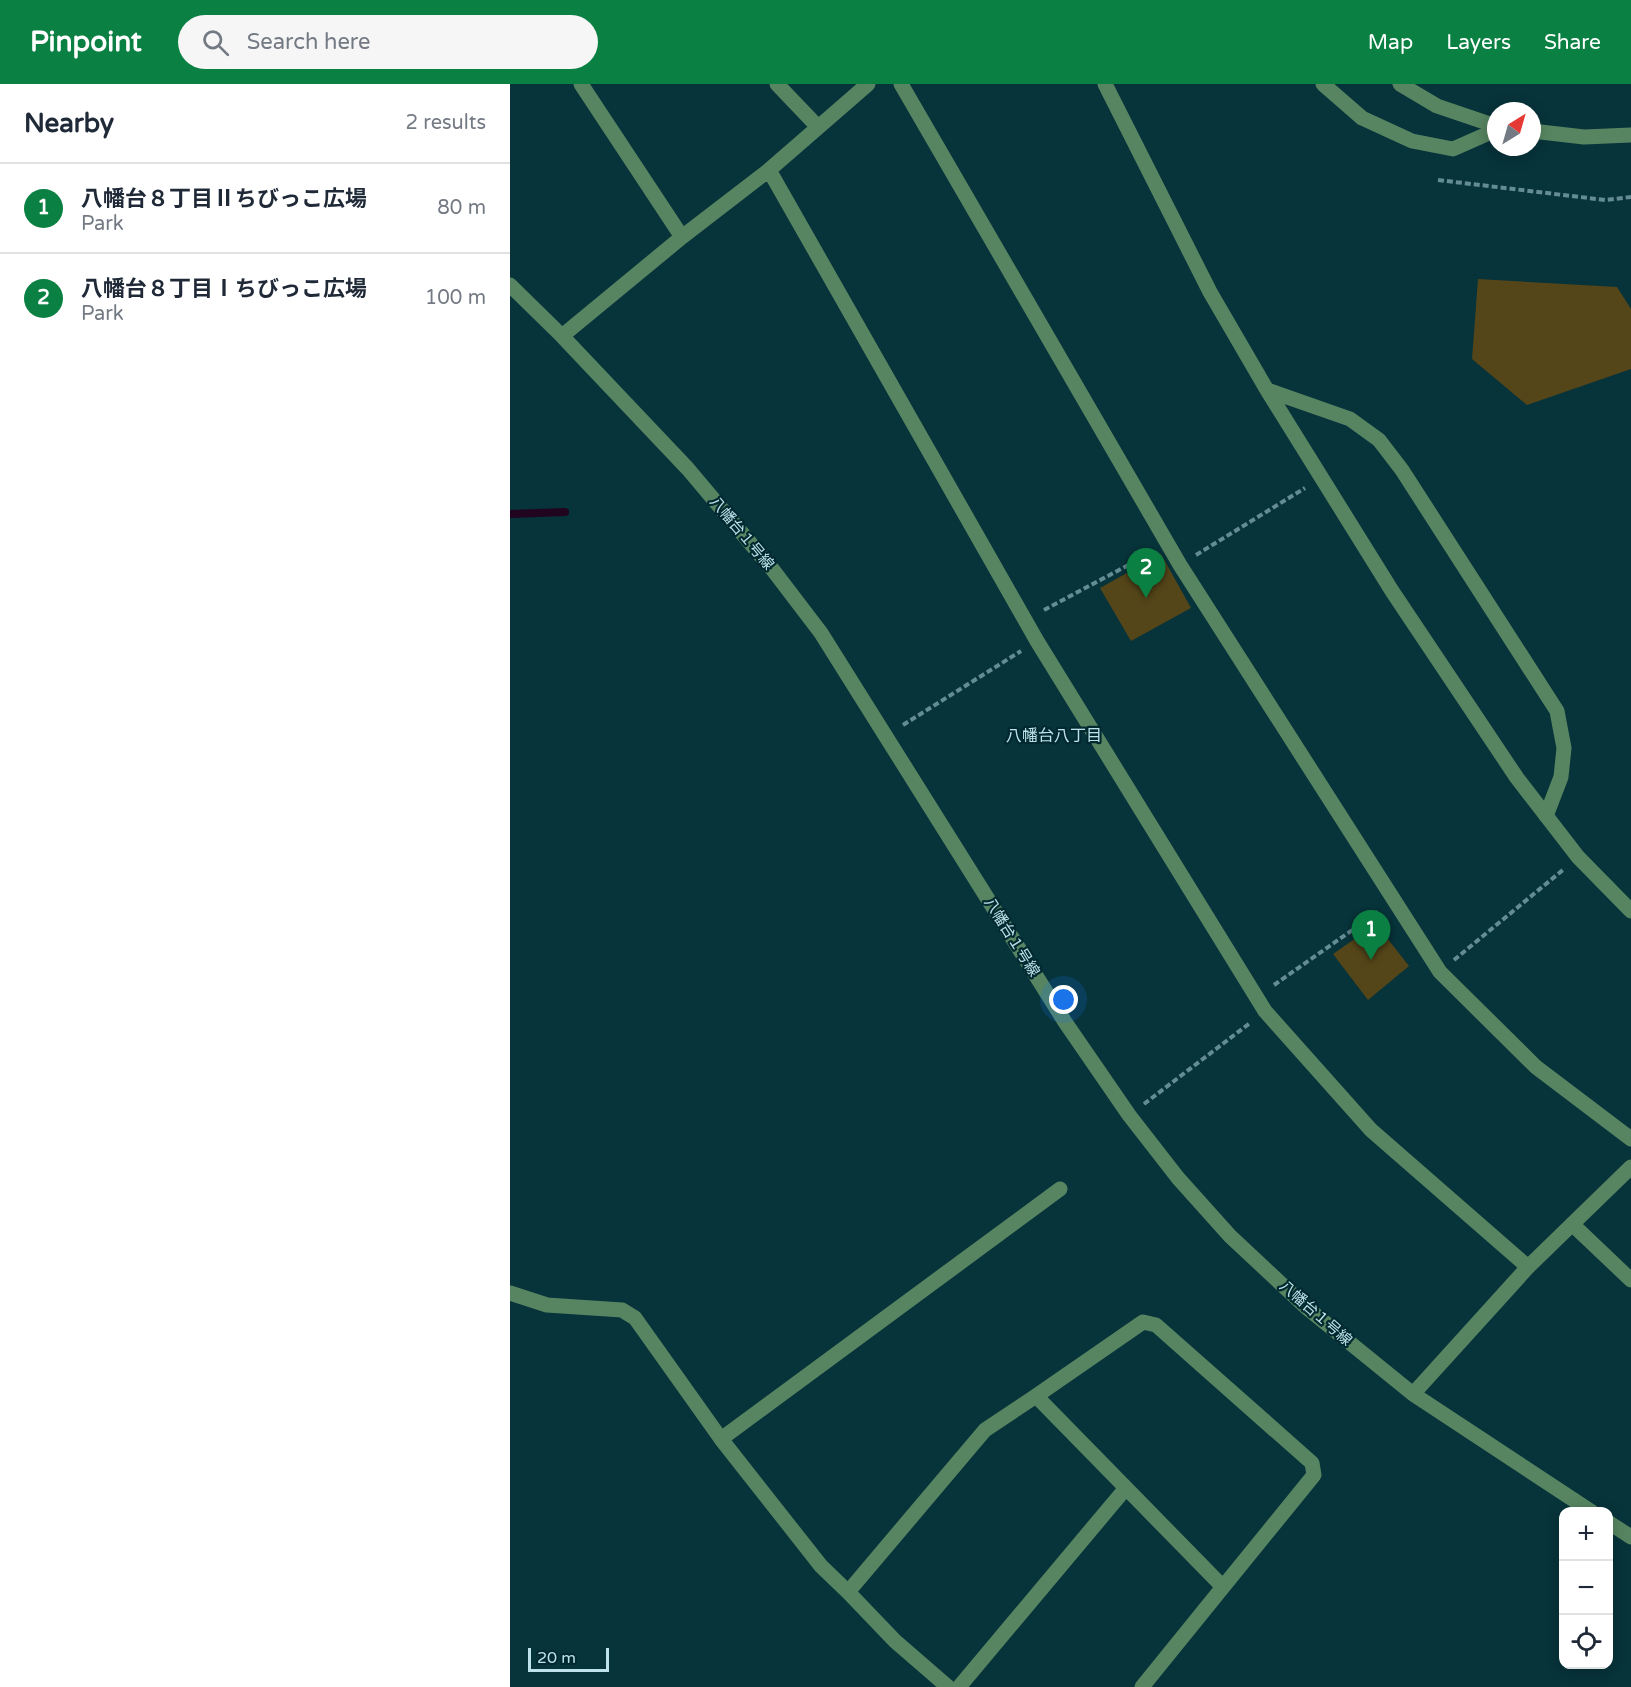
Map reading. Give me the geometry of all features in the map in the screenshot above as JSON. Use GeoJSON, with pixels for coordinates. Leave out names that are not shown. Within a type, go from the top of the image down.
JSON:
{"type":"FeatureCollection","features":[{"type":"Feature","properties":{"kind":"street"},"geometry":{"type":"LineString","coordinates":[[581,84],[682,237]]}},
{"type":"Feature","properties":{"kind":"street"},"geometry":{"type":"LineString","coordinates":[[777,84],[818,127]]}},
{"type":"Feature","properties":{"kind":"street"},"geometry":{"type":"LineString","coordinates":[[562,336],[682,237],[769,170],[868,84]]}},
{"type":"Feature","properties":{"kind":"street"},"geometry":{"type":"LineString","coordinates":[[900,84],[1180,565],[1440,972],[1536,1067],[1631,1139]]}},
{"type":"Feature","properties":{"kind":"street"},"geometry":{"type":"LineString","coordinates":[[1106,84],[1210,292],[1321,478],[1516,778],[1578,857],[1631,911]]}},
{"type":"Feature","properties":{"kind":"street"},"geometry":{"type":"LineString","coordinates":[[1323,84],[1362,118],[1412,141],[1453,149],[1487,132]]}},
{"type":"Feature","properties":{"kind":"street"},"geometry":{"type":"LineString","coordinates":[[1400,84],[1437,106],[1487,125]]}},
{"type":"Feature","properties":{"kind":"street"},"geometry":{"type":"LineString","coordinates":[[1541,132],[1584,137],[1631,135]]}},
{"type":"Feature","properties":{"kind":"street"},"geometry":{"type":"LineString","coordinates":[[769,170],[1037,641],[1261,1005],[1371,1130],[1528,1267]]}},
{"type":"Feature","properties":{"kind":"street","name":"八幡台１号線"},"geometry":{"type":"LineString","coordinates":[[510,285],[562,336],[688,469],[773,570],[821,633],[1065,1022],[1129,1115],[1178,1178],[1230,1236],[1306,1308],[1413,1394],[1584,1507]]}},
{"type":"Feature","properties":{"kind":"street"},"geometry":{"type":"LineString","coordinates":[[1267,390],[1350,419],[1379,440],[1402,470],[1557,711],[1564,748],[1561,777],[1546,816]]}},
{"type":"Feature","properties":{"kind":"street"},"geometry":{"type":"LineString","coordinates":[[1413,1394],[1528,1267],[1631,1167]]}},
{"type":"Feature","properties":{"kind":"street"},"geometry":{"type":"LineString","coordinates":[[721,1439],[1060,1189]]}},
{"type":"Feature","properties":{"kind":"street"},"geometry":{"type":"LineString","coordinates":[[1572,1224],[1631,1280]]}},
{"type":"Feature","properties":{"kind":"street"},"geometry":{"type":"LineString","coordinates":[[510,1293],[547,1305],[622,1310],[635,1318],[721,1439],[821,1566],[896,1641],[948,1687]]}},
{"type":"Feature","properties":{"kind":"street"},"geometry":{"type":"LineString","coordinates":[[848,1592],[985,1430],[1143,1322],[1156,1325],[1312,1463],[1314,1475],[1142,1687]]}},
{"type":"Feature","properties":{"kind":"street"},"geometry":{"type":"LineString","coordinates":[[1036,1396],[1223,1587]]}},
{"type":"Feature","properties":{"kind":"street"},"geometry":{"type":"LineString","coordinates":[[959,1687],[1126,1488]]}},
{"type":"Feature","properties":{"kind":"street"},"geometry":{"type":"LineString","coordinates":[[1613,1525],[1631,1537]]}},
{"type":"Feature","properties":{"kind":"path"},"geometry":{"type":"LineString","coordinates":[[1438,180],[1605,200],[1631,197]]}},
{"type":"Feature","properties":{"kind":"path"},"geometry":{"type":"LineString","coordinates":[[1180,565],[1321,478]]}},
{"type":"Feature","properties":{"kind":"path"},"geometry":{"type":"LineString","coordinates":[[1026,620],[1168,544]]}},
{"type":"Feature","properties":{"kind":"path"},"geometry":{"type":"LineString","coordinates":[[887,736],[1037,641]]}},
{"type":"Feature","properties":{"kind":"path"},"geometry":{"type":"LineString","coordinates":[[1440,972],[1578,857]]}},
{"type":"Feature","properties":{"kind":"path"},"geometry":{"type":"LineString","coordinates":[[1129,1115],[1261,1005],[1393,901]]}},
{"type":"Feature","properties":{"kind":"shaded area"},"geometry":{"type":"Polygon","coordinates":[[[1478,279],[1617,287],[1631,309],[1631,369],[1527,405],[1472,359],[1478,279]]]}},
{"type":"Feature","properties":{"kind":"shaded area"},"geometry":{"type":"Polygon","coordinates":[[[1161,554],[1191,608],[1131,641],[1100,588],[1161,554]]]}},
{"type":"Feature","properties":{"kind":"shaded area"},"geometry":{"type":"Polygon","coordinates":[[[1376,924],[1409,966],[1368,1000],[1333,954],[1376,924]]]}},
{"type":"Feature","properties":{"kind":"waterway"},"geometry":{"type":"LineString","coordinates":[[510,514],[565,512]]}},
{"type":"Feature","properties":{"kind":"place","name":"八幡台８丁目Ⅰちびっこ広場"},"geometry":{"type":"Point","coordinates":[1146,598]}},
{"type":"Feature","properties":{"kind":"place","name":"八幡台８丁目Ⅱちびっこ広場"},"geometry":{"type":"Point","coordinates":[1371,960]}},
{"type":"Feature","properties":{"kind":"district","name":"八幡台八丁目"},"geometry":{"type":"Point","coordinates":[1054,735]}}]}
